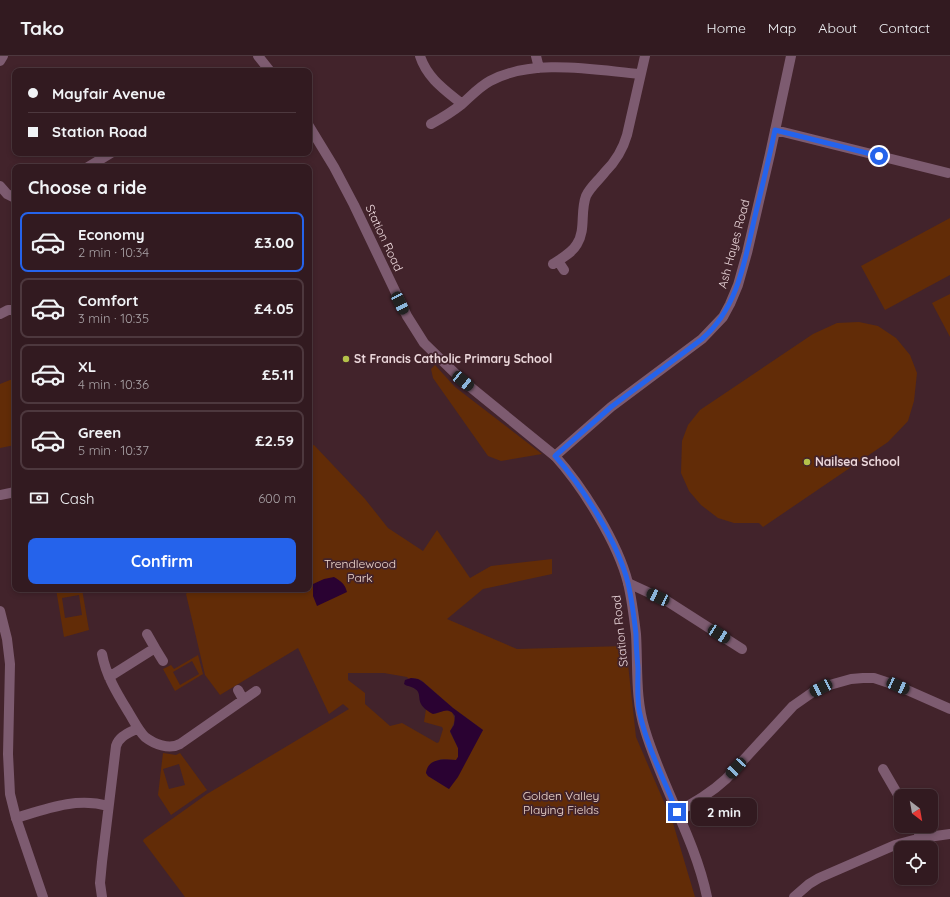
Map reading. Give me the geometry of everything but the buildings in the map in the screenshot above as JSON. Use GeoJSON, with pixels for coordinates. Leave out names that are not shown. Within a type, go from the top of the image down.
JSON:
{"type":"FeatureCollection","features":[{"type":"Feature","properties":{"kind":"street"},"geometry":{"type":"LineString","coordinates":[[0,61],[3,56]]}},
{"type":"Feature","properties":{"kind":"street"},"geometry":{"type":"LineString","coordinates":[[258,56],[268,68]]}},
{"type":"Feature","properties":{"kind":"street"},"geometry":{"type":"LineString","coordinates":[[420,56],[429,75],[462,104]]}},
{"type":"Feature","properties":{"kind":"street"},"geometry":{"type":"LineString","coordinates":[[536,56],[539,68]]}},
{"type":"Feature","properties":{"kind":"street"},"geometry":{"type":"LineString","coordinates":[[564,270],[556,262],[572,251],[578,242],[581,234],[582,210],[587,194],[613,164],[623,146],[627,135],[645,56]]}},
{"type":"Feature","properties":{"kind":"street","name":"Ash Hayes Road"},"geometry":{"type":"LineString","coordinates":[[555,456],[611,407],[702,339],[714,328],[722,317],[738,285],[747,253],[790,56]]}},
{"type":"Feature","properties":{"kind":"street"},"geometry":{"type":"LineString","coordinates":[[432,124],[462,104],[479,88],[496,78],[520,71],[539,68],[582,68],[640,74]]}},
{"type":"Feature","properties":{"kind":"street"},"geometry":{"type":"LineString","coordinates":[[775,130],[948,173]]}},
{"type":"Feature","properties":{"kind":"street","name":"Station Road"},"geometry":{"type":"LineString","coordinates":[[312,131],[334,167],[354,205],[407,316],[424,343],[431,352],[463,381],[555,456],[567,469],[620,558],[628,583],[636,634],[639,710],[648,738],[702,879],[707,897]]}},
{"type":"Feature","properties":{"kind":"street"},"geometry":{"type":"LineString","coordinates":[[93,164],[106,156]]}},
{"type":"Feature","properties":{"kind":"street"},"geometry":{"type":"LineString","coordinates":[[0,186],[7,194],[12,196]]}},
{"type":"Feature","properties":{"kind":"street"},"geometry":{"type":"LineString","coordinates":[[0,314],[8,310],[12,310]]}},
{"type":"Feature","properties":{"kind":"street"},"geometry":{"type":"LineString","coordinates":[[0,494],[12,492]]}},
{"type":"Feature","properties":{"kind":"street"},"geometry":{"type":"LineString","coordinates":[[628,583],[668,601],[742,649]]}},
{"type":"Feature","properties":{"kind":"street"},"geometry":{"type":"LineString","coordinates":[[0,610],[4,650],[10,676],[4,754],[12,807],[41,896]]}},
{"type":"Feature","properties":{"kind":"street"},"geometry":{"type":"LineString","coordinates":[[147,634],[163,661]]}},
{"type":"Feature","properties":{"kind":"street"},"geometry":{"type":"LineString","coordinates":[[109,677],[155,648]]}},
{"type":"Feature","properties":{"kind":"street"},"geometry":{"type":"LineString","coordinates":[[102,654],[109,677],[138,728],[152,741],[165,746],[174,747],[184,742],[256,691]]}},
{"type":"Feature","properties":{"kind":"street"},"geometry":{"type":"LineString","coordinates":[[677,812],[700,800],[716,788],[793,706],[821,688],[851,679],[874,678],[898,686],[950,709]]}},
{"type":"Feature","properties":{"kind":"street"},"geometry":{"type":"LineString","coordinates":[[238,690],[244,699]]}},
{"type":"Feature","properties":{"kind":"street"},"geometry":{"type":"LineString","coordinates":[[102,897],[100,883],[116,744],[123,736],[138,728]]}},
{"type":"Feature","properties":{"kind":"street"},"geometry":{"type":"LineString","coordinates":[[883,775],[894,790]]}},
{"type":"Feature","properties":{"kind":"street"},"geometry":{"type":"LineString","coordinates":[[16,818],[71,803],[89,802],[108,806]]}},
{"type":"Feature","properties":{"kind":"street"},"geometry":{"type":"LineString","coordinates":[[919,833],[921,838]]}},
{"type":"Feature","properties":{"kind":"street"},"geometry":{"type":"LineString","coordinates":[[794,897],[809,884],[823,876],[892,846],[921,838],[950,834]]}},
{"type":"Feature","properties":{"kind":"green space"},"geometry":{"type":"Polygon","coordinates":[[[950,218],[950,275],[885,310],[861,266],[950,218]]]}},
{"type":"Feature","properties":{"kind":"green space"},"geometry":{"type":"Polygon","coordinates":[[[950,294],[950,337],[932,303],[950,294]]]}},
{"type":"Feature","properties":{"kind":"green space"},"geometry":{"type":"Polygon","coordinates":[[[859,322],[878,326],[896,338],[910,355],[917,373],[914,401],[908,421],[888,442],[763,527],[759,523],[734,523],[718,518],[701,505],[689,491],[681,473],[682,441],[688,425],[700,410],[813,334],[837,323],[859,322]]]}},
{"type":"Feature","properties":{"kind":"green space"},"geometry":{"type":"Polygon","coordinates":[[[435,365],[455,387],[542,454],[501,461],[488,456],[433,378],[431,369],[435,365]]]}},
{"type":"Feature","properties":{"kind":"green space"},"geometry":{"type":"Polygon","coordinates":[[[12,379],[12,446],[0,448],[0,384],[12,379]]]}},
{"type":"Feature","properties":{"kind":"green space","name":"Golden Valley Playing Fields"},"geometry":{"type":"Polygon","coordinates":[[[314,445],[365,499],[388,528],[423,551],[437,530],[470,578],[491,566],[552,559],[552,574],[483,589],[447,619],[517,649],[626,646],[636,737],[673,823],[695,897],[185,897],[143,841],[144,839],[207,794],[349,709],[343,704],[329,714],[298,648],[220,695],[205,675],[186,594],[188,592],[312,592],[312,446],[314,445]],[[348,673],[348,680],[365,693],[365,704],[390,726],[402,723],[437,743],[439,742],[443,729],[442,727],[424,722],[426,709],[435,714],[445,710],[452,712],[455,720],[450,732],[458,748],[458,757],[456,760],[441,759],[431,763],[426,773],[428,776],[449,789],[483,730],[453,708],[421,680],[414,678],[409,679],[407,677],[384,673],[348,673]]]}},
{"type":"Feature","properties":{"kind":"green space"},"geometry":{"type":"Polygon","coordinates":[[[56,592],[83,592],[89,630],[64,637],[56,592]],[[79,595],[62,598],[65,618],[82,615],[79,595]]]}},
{"type":"Feature","properties":{"kind":"green space"},"geometry":{"type":"Polygon","coordinates":[[[198,655],[203,674],[175,691],[163,669],[171,665],[174,669],[198,655]],[[192,661],[173,672],[180,685],[199,674],[192,661]]]}},
{"type":"Feature","properties":{"kind":"green space"},"geometry":{"type":"Polygon","coordinates":[[[163,753],[176,755],[180,753],[207,790],[171,815],[158,795],[163,753]],[[179,764],[163,769],[169,789],[185,785],[179,764]]]}},
{"type":"Feature","properties":{"kind":"shaded area"},"geometry":{"type":"Polygon","coordinates":[[[334,577],[342,583],[347,592],[317,606],[313,596],[313,584],[324,579],[334,577]]]}},
{"type":"Feature","properties":{"kind":"shaded area"},"geometry":{"type":"Polygon","coordinates":[[[411,678],[418,679],[423,682],[453,708],[483,730],[458,777],[449,789],[428,776],[426,773],[430,764],[437,760],[456,760],[458,757],[458,748],[450,731],[454,725],[455,716],[448,710],[433,714],[428,711],[420,702],[417,690],[404,684],[405,680],[411,678]]]}},
{"type":"Feature","properties":{"kind":"place","name":"St Francis Catholic Primary School"},"geometry":{"type":"Point","coordinates":[346,359]}},
{"type":"Feature","properties":{"kind":"place","name":"Nailsea School"},"geometry":{"type":"Point","coordinates":[807,462]}},
{"type":"Feature","properties":{"kind":"route"},"geometry":{"type":"LineString","coordinates":[[677,812],[649,742],[639,710],[636,634],[628,583],[620,558],[577,484],[567,469],[555,456],[611,407],[702,339],[719,322],[730,304],[738,285],[747,253],[775,130],[879,156]]}},
{"type":"Feature","properties":{"kind":"park label","name":"Trendlewood Park"},"geometry":{"type":"Point","coordinates":[360,571]}}]}
